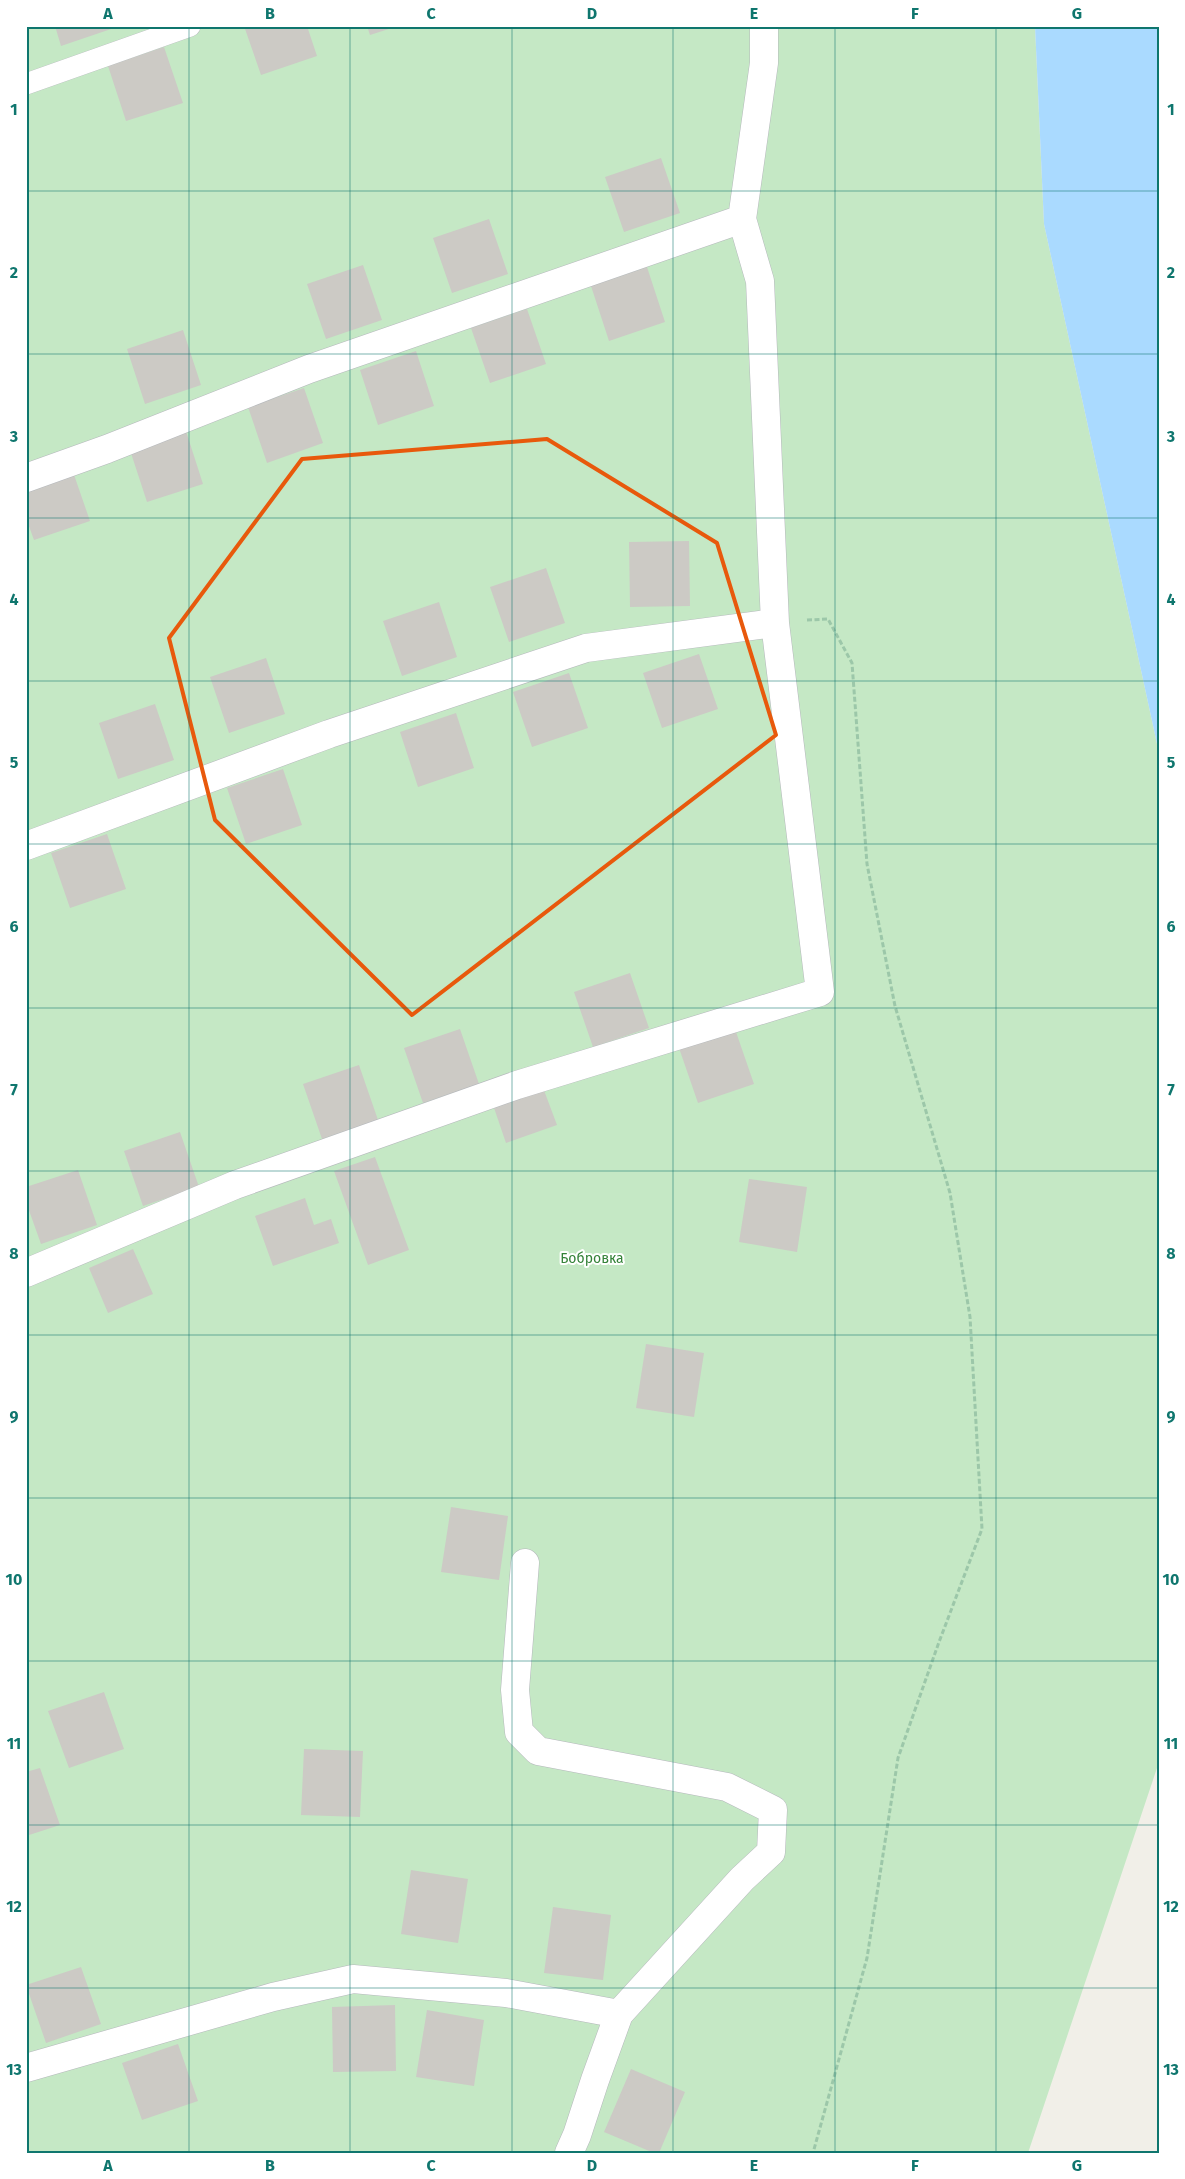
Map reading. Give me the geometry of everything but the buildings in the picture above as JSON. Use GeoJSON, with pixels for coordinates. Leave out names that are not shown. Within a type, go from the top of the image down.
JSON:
{"type":"FeatureCollection","features":[{"type":"Feature","properties":{"kind":"street"},"geometry":{"type":"LineString","coordinates":[[26,1273],[235,1186],[498,1092],[820,992],[775,624],[760,281],[742,219],[764,63],[764,26]]}},
{"type":"Feature","properties":{"kind":"street"},"geometry":{"type":"LineString","coordinates":[[26,478],[107,449],[309,368],[742,219]]}},
{"type":"Feature","properties":{"kind":"street"},"geometry":{"type":"LineString","coordinates":[[26,846],[329,734],[586,648],[775,624]]}},
{"type":"Feature","properties":{"kind":"street"},"geometry":{"type":"LineString","coordinates":[[525,1563],[515,1690],[519,1732],[538,1751],[727,1787],[773,1810],[771,1852],[742,1879],[619,2014],[569,2153]]}},
{"type":"Feature","properties":{"kind":"street"},"geometry":{"type":"LineString","coordinates":[[26,2068],[273,1997],[353,1978],[506,1993],[619,2014]]}},
{"type":"Feature","properties":{"kind":"lane"},"geometry":{"type":"LineString","coordinates":[[26,84],[190,26]]}},
{"type":"Feature","properties":{"kind":"path"},"geometry":{"type":"LineString","coordinates":[[775,624],[828,619],[852,663],[867,864],[895,1006],[950,1194],[970,1317],[982,1529],[898,1758],[867,1958],[849,2029],[812,2153]]}},
{"type":"Feature","properties":{"kind":"highlighted area"},"geometry":{"type":"Polygon","coordinates":[[[547,439],[717,543],[776,735],[412,1015],[215,820],[169,638],[302,459],[547,439]]]}},
{"type":"Feature","properties":{"kind":"green space","name":"Бобровка"},"geometry":{"type":"Polygon","coordinates":[[[26,26],[1035,26],[1044,224],[1159,753],[1159,1762],[1028,2153],[26,2153],[26,26]]]}},
{"type":"Feature","properties":{"kind":"water"},"geometry":{"type":"Polygon","coordinates":[[[1035,26],[1159,26],[1159,753],[1044,224],[1035,26]]]}}]}
